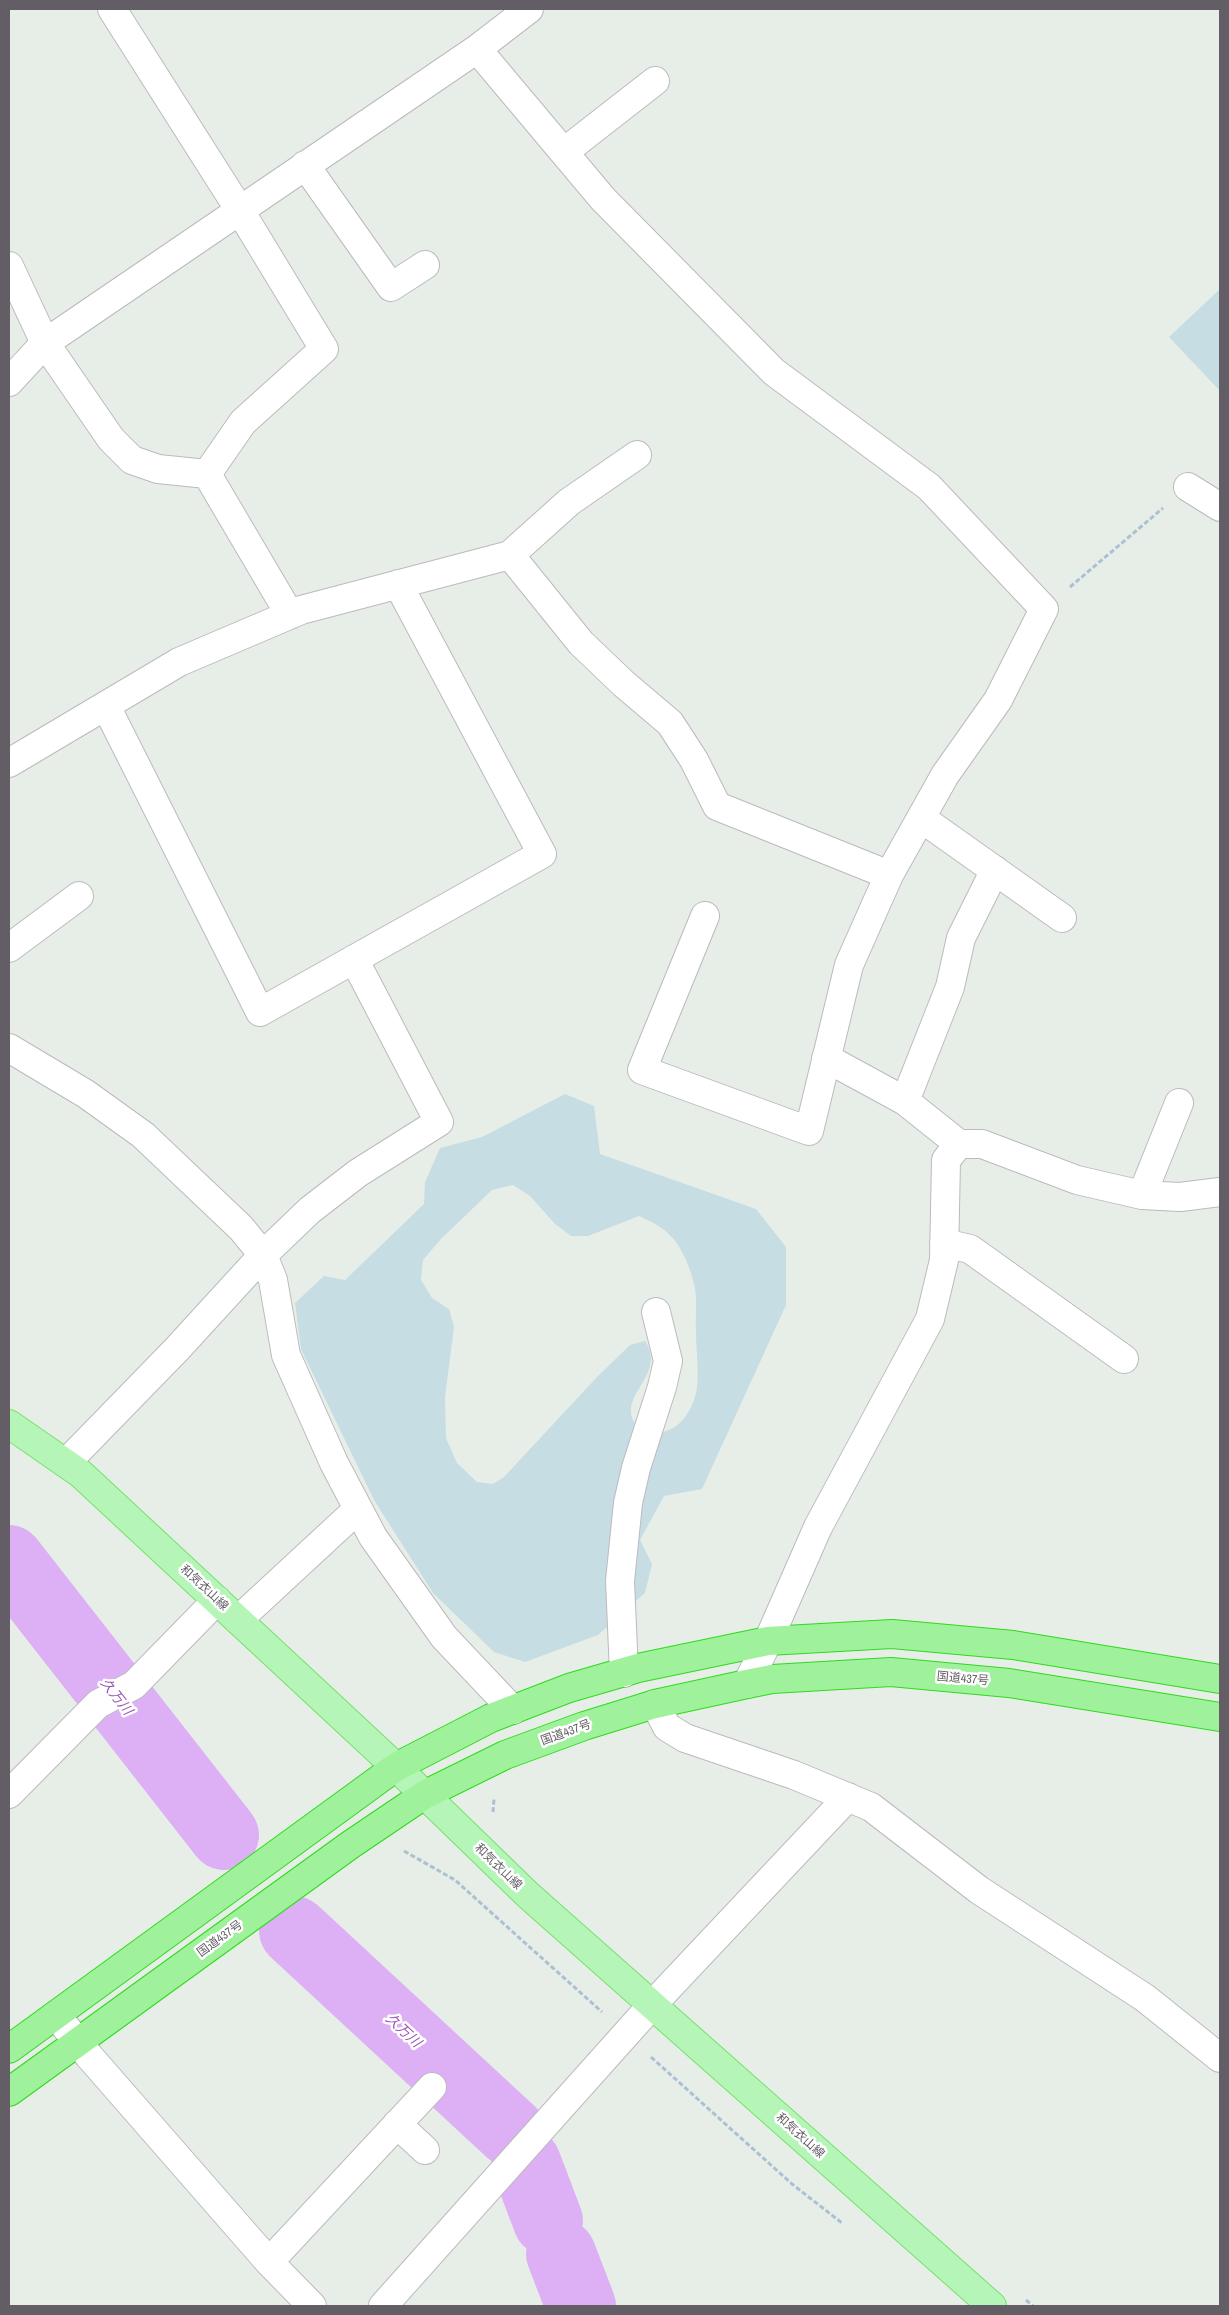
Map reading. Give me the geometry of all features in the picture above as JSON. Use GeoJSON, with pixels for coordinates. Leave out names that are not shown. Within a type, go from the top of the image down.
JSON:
{"type":"FeatureCollection","features":[{"type":"Feature","properties":{"kind":"highway"},"geometry":{"type":"LineString","coordinates":[[9,2049],[396,1767],[491,1718],[569,1688],[624,1673],[768,1641],[892,1634],[1013,1645],[1220,1679]]}},
{"type":"Feature","properties":{"kind":"highway","name":"国道437号"},"geometry":{"type":"LineString","coordinates":[[9,2092],[350,1845],[424,1795],[505,1755],[584,1726],[655,1704],[772,1679],[891,1672],[1009,1683],[1220,1717]]}},
{"type":"Feature","properties":{"kind":"main road","name":"和気衣山線"},"geometry":{"type":"LineString","coordinates":[[9,1424],[81,1474],[396,1767],[528,1895],[992,2306]]}},
{"type":"Feature","properties":{"kind":"street"},"geometry":{"type":"LineString","coordinates":[[112,9],[239,209],[324,349],[244,422],[207,474]]}},
{"type":"Feature","properties":{"kind":"street"},"geometry":{"type":"LineString","coordinates":[[9,382],[45,343],[239,209],[477,49],[529,9]]}},
{"type":"Feature","properties":{"kind":"street"},"geometry":{"type":"LineString","coordinates":[[477,49],[603,199],[774,372],[928,487],[1044,609],[998,700],[945,775],[889,875],[849,964],[809,1131],[642,1070],[704,916]]}},
{"type":"Feature","properties":{"kind":"street"},"geometry":{"type":"LineString","coordinates":[[564,152],[655,80]]}},
{"type":"Feature","properties":{"kind":"street"},"geometry":{"type":"LineString","coordinates":[[305,165],[391,287],[425,264]]}},
{"type":"Feature","properties":{"kind":"street"},"geometry":{"type":"LineString","coordinates":[[9,266],[45,343],[111,440],[132,460],[158,469],[207,474]]}},
{"type":"Feature","properties":{"kind":"street"},"geometry":{"type":"LineString","coordinates":[[9,763],[179,662],[301,610],[510,555],[569,502],[638,454]]}},
{"type":"Feature","properties":{"kind":"street"},"geometry":{"type":"LineString","coordinates":[[207,474],[290,616]]}},
{"type":"Feature","properties":{"kind":"street"},"geometry":{"type":"LineString","coordinates":[[1188,487],[1220,507]]}},
{"type":"Feature","properties":{"kind":"street"},"geometry":{"type":"LineString","coordinates":[[510,555],[581,643],[624,684],[670,723],[694,760],[717,806],[889,875]]}},
{"type":"Feature","properties":{"kind":"street"},"geometry":{"type":"LineString","coordinates":[[106,706],[260,1012],[542,854],[398,584]]}},
{"type":"Feature","properties":{"kind":"street"},"geometry":{"type":"LineString","coordinates":[[921,818],[1062,918]]}},
{"type":"Feature","properties":{"kind":"street"},"geometry":{"type":"LineString","coordinates":[[905,1101],[950,987],[961,938],[995,870]]}},
{"type":"Feature","properties":{"kind":"street"},"geometry":{"type":"LineString","coordinates":[[9,948],[78,896]]}},
{"type":"Feature","properties":{"kind":"street"},"geometry":{"type":"LineString","coordinates":[[66,1463],[177,1349],[262,1255],[310,1210],[358,1173],[439,1122],[354,959]]}},
{"type":"Feature","properties":{"kind":"street"},"geometry":{"type":"LineString","coordinates":[[9,1048],[86,1094],[143,1135],[240,1228],[262,1255],[273,1280],[286,1355],[334,1463],[372,1537],[444,1637],[513,1710]]}},
{"type":"Feature","properties":{"kind":"street"},"geometry":{"type":"LineString","coordinates":[[826,1058],[905,1101],[959,1144],[982,1144],[1076,1180],[1142,1195],[1180,1197],[1220,1192]]}},
{"type":"Feature","properties":{"kind":"street"},"geometry":{"type":"LineString","coordinates":[[1142,1195],[1179,1103]]}},
{"type":"Feature","properties":{"kind":"street"},"geometry":{"type":"LineString","coordinates":[[747,1684],[818,1527],[930,1319],[944,1260],[946,1160],[959,1144]]}},
{"type":"Feature","properties":{"kind":"street"},"geometry":{"type":"LineString","coordinates":[[944,1244],[970,1249],[1124,1359]]}},
{"type":"Feature","properties":{"kind":"street"},"geometry":{"type":"LineString","coordinates":[[624,1673],[620,1581],[628,1503],[636,1468],[662,1387],[668,1361],[656,1312]]}},
{"type":"Feature","properties":{"kind":"street"},"geometry":{"type":"LineString","coordinates":[[238,1620],[358,1509]]}},
{"type":"Feature","properties":{"kind":"street"},"geometry":{"type":"LineString","coordinates":[[9,1794],[98,1704],[134,1685],[217,1600]]}},
{"type":"Feature","properties":{"kind":"street"},"geometry":{"type":"LineString","coordinates":[[655,1704],[667,1727],[685,1738],[794,1775],[871,1807],[979,1890],[1145,1998],[1220,2058]]}},
{"type":"Feature","properties":{"kind":"street"},"geometry":{"type":"LineString","coordinates":[[383,2306],[652,2005],[848,1797]]}},
{"type":"Feature","properties":{"kind":"street"},"geometry":{"type":"LineString","coordinates":[[56,2015],[77,2042],[269,2262],[312,2306]]}},
{"type":"Feature","properties":{"kind":"street"},"geometry":{"type":"LineString","coordinates":[[269,2262],[432,2087]]}},
{"type":"Feature","properties":{"kind":"street"},"geometry":{"type":"LineString","coordinates":[[397,2124],[425,2150]]}},
{"type":"Feature","properties":{"kind":"path"},"geometry":{"type":"LineString","coordinates":[[1044,609],[1188,487]]}},
{"type":"Feature","properties":{"kind":"path"},"geometry":{"type":"LineString","coordinates":[[399,1849],[455,1880],[792,2184],[845,2224]]}},
{"type":"Feature","properties":{"kind":"shaded area"},"geometry":{"type":"Polygon","coordinates":[[[1220,289],[1220,391],[1169,337],[1220,289]]]}},
{"type":"Feature","properties":{"kind":"shaded area"},"geometry":{"type":"Polygon","coordinates":[[[565,1094],[594,1106],[600,1154],[756,1209],[786,1247],[786,1305],[702,1489],[664,1496],[640,1540],[652,1564],[645,1593],[598,1635],[525,1662],[494,1652],[433,1593],[374,1500],[301,1349],[295,1303],[324,1276],[345,1280],[424,1204],[425,1182],[440,1148],[482,1137],[565,1094]],[[513,1185],[492,1190],[441,1239],[423,1260],[421,1280],[432,1298],[449,1309],[454,1327],[445,1397],[446,1438],[457,1463],[477,1482],[493,1484],[504,1477],[597,1377],[630,1345],[645,1341],[650,1353],[650,1364],[647,1374],[632,1402],[631,1412],[634,1422],[640,1428],[650,1432],[661,1432],[675,1427],[681,1422],[694,1401],[697,1387],[695,1290],[688,1264],[681,1249],[670,1235],[639,1216],[588,1236],[571,1236],[555,1224],[530,1196],[513,1185]]]}},
{"type":"Feature","properties":{"kind":"waterway","name":"久万川"},"geometry":{"type":"LineString","coordinates":[[9,1560],[224,1835]]}},
{"type":"Feature","properties":{"kind":"waterway","name":"久万川"},"geometry":{"type":"LineString","coordinates":[[294,1931],[511,2132]]}},
{"type":"Feature","properties":{"kind":"waterway","name":"久万川"},"geometry":{"type":"LineString","coordinates":[[526,2163],[548,2221]]}},
{"type":"Feature","properties":{"kind":"waterway","name":"久万川"},"geometry":{"type":"LineString","coordinates":[[561,2254],[581,2306]]}}]}
